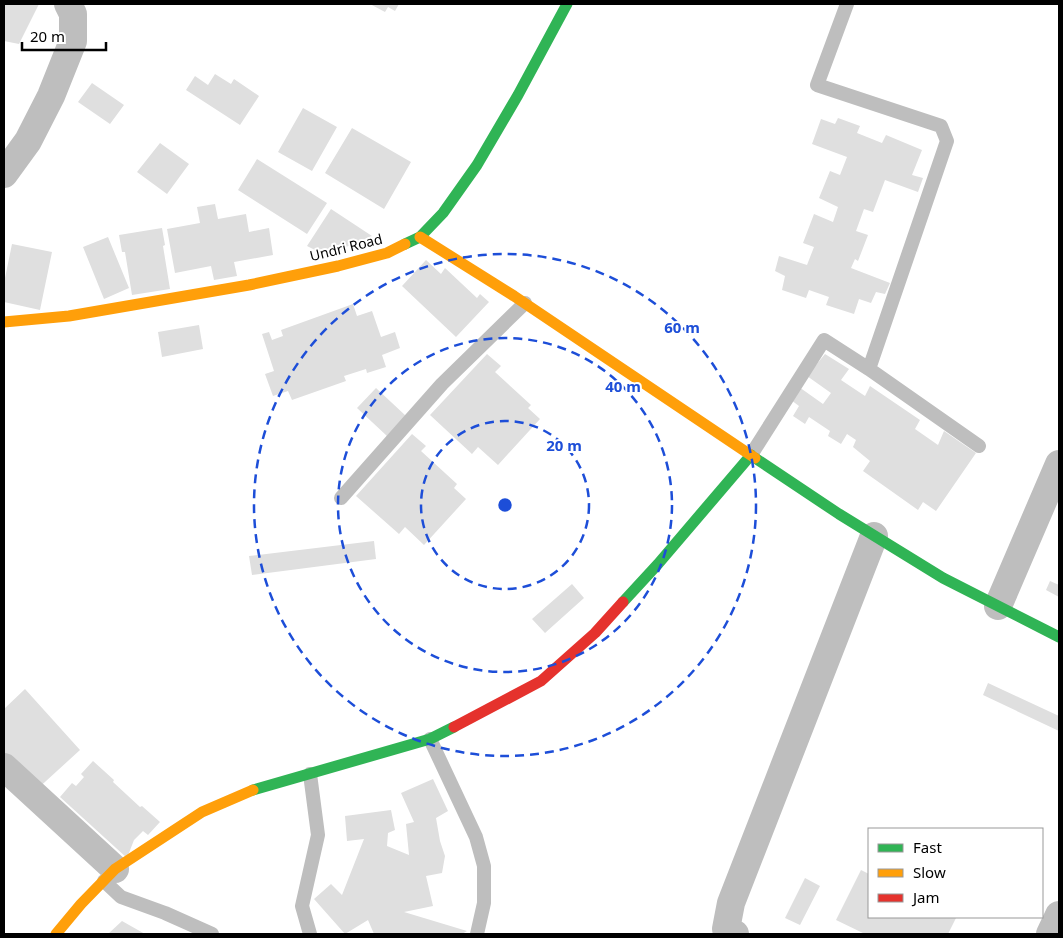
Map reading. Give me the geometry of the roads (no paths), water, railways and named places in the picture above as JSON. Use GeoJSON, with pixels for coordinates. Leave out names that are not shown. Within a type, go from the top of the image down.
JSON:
{"type":"FeatureCollection","features":[{"type":"Feature","properties":{"kind":"street"},"geometry":{"type":"LineString","coordinates":[[4,174],[28,141],[47,104],[73,41],[73,14],[68,4]]}},
{"type":"Feature","properties":{"kind":"street","name":"Undri Road"},"geometry":{"type":"LineString","coordinates":[[4,322],[69,316],[249,285],[338,266],[387,253],[420,237],[443,213],[477,165],[518,95],[567,4]]}},
{"type":"Feature","properties":{"kind":"street"},"geometry":{"type":"LineString","coordinates":[[420,237],[525,303],[874,536],[943,578],[1059,637]]}},
{"type":"Feature","properties":{"kind":"street"},"geometry":{"type":"LineString","coordinates":[[56,934],[81,904],[110,875],[202,812],[254,790],[430,739],[541,681],[601,626],[658,564],[751,455]]}},
{"type":"Feature","properties":{"kind":"street"},"geometry":{"type":"LineString","coordinates":[[998,606],[1059,464]]}},
{"type":"Feature","properties":{"kind":"street"},"geometry":{"type":"LineString","coordinates":[[735,934],[726,929],[731,903],[874,536]]}},
{"type":"Feature","properties":{"kind":"street"},"geometry":{"type":"LineString","coordinates":[[4,767],[110,875]]}},
{"type":"Feature","properties":{"kind":"street"},"geometry":{"type":"LineString","coordinates":[[1050,934],[1059,915]]}},
{"type":"Feature","properties":{"kind":"lane"},"geometry":{"type":"LineString","coordinates":[[847,4],[817,85],[941,126],[947,141],[869,370]]}},
{"type":"Feature","properties":{"kind":"lane"},"geometry":{"type":"LineString","coordinates":[[341,498],[442,384],[525,303]]}},
{"type":"Feature","properties":{"kind":"lane"},"geometry":{"type":"LineString","coordinates":[[751,455],[824,340],[979,446]]}},
{"type":"Feature","properties":{"kind":"lane"},"geometry":{"type":"LineString","coordinates":[[430,739],[476,838],[484,866],[484,903],[477,934]]}},
{"type":"Feature","properties":{"kind":"lane"},"geometry":{"type":"LineString","coordinates":[[310,774],[318,834],[302,906],[310,934]]}},
{"type":"Feature","properties":{"kind":"lane"},"geometry":{"type":"LineString","coordinates":[[110,875],[121,897],[165,913],[212,934]]}}]}
